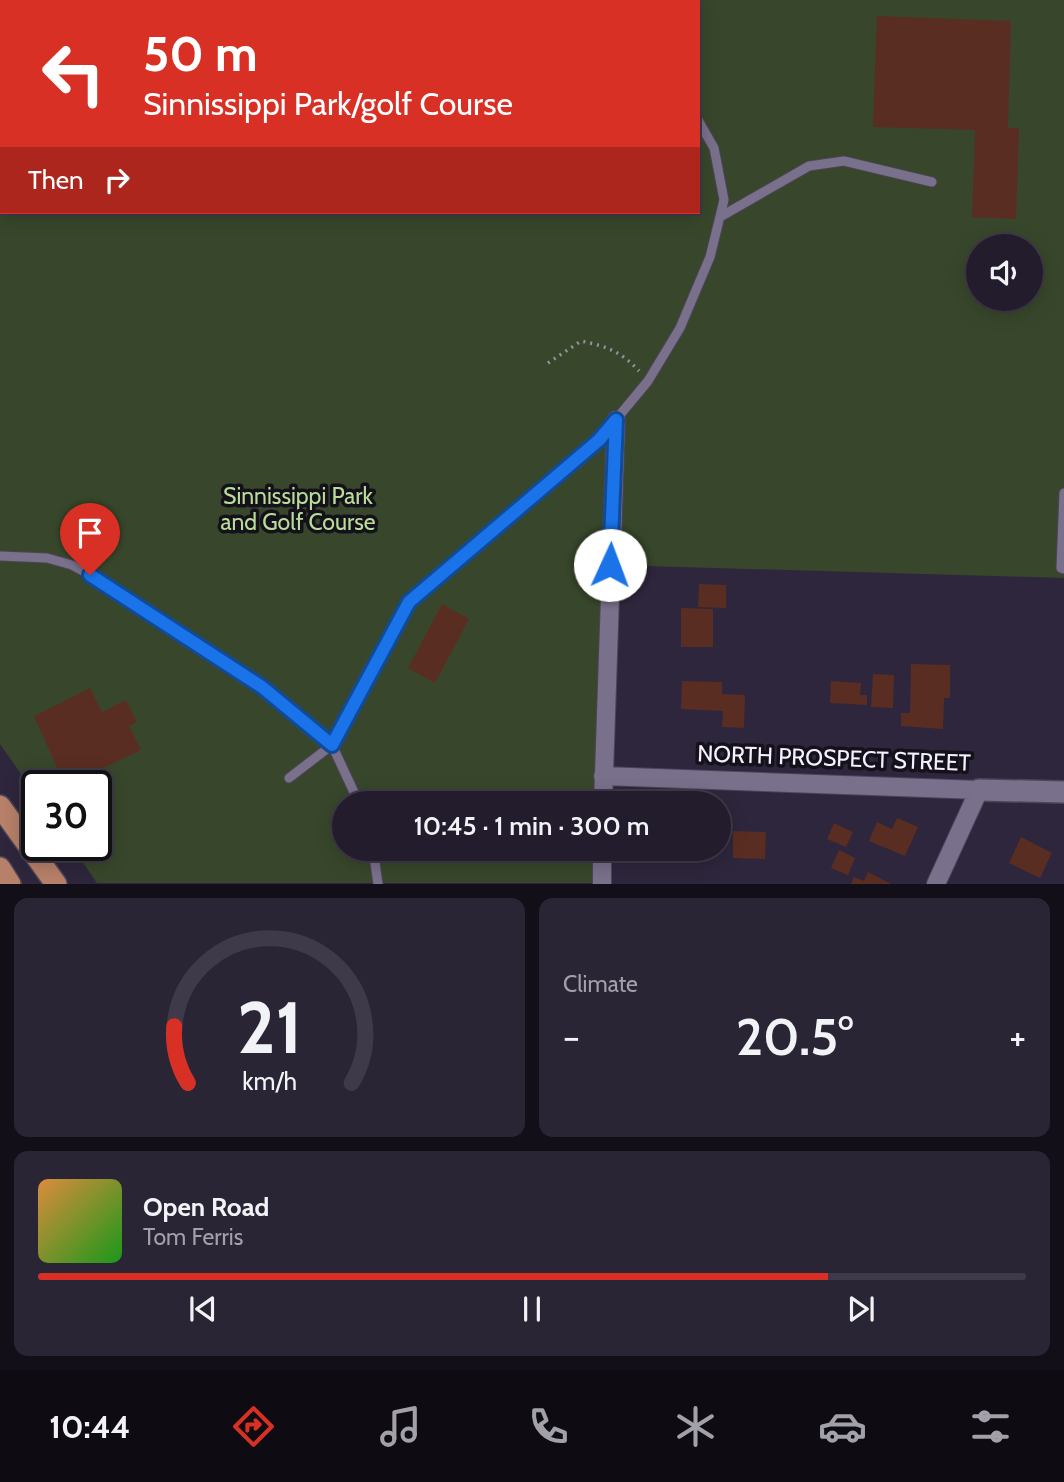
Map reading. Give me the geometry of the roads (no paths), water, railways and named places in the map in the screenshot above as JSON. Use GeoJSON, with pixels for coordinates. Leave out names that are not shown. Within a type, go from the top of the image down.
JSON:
{"type":"FeatureCollection","features":[{"type":"Feature","properties":{"kind":"main road"},"geometry":{"type":"LineString","coordinates":[[0,806],[57,884]]}},
{"type":"Feature","properties":{"kind":"main road"},"geometry":{"type":"LineString","coordinates":[[0,868],[10,884]]}},
{"type":"Feature","properties":{"kind":"street"},"geometry":{"type":"LineString","coordinates":[[603,791],[616,420]]}},
{"type":"Feature","properties":{"kind":"street","name":"NORTH PROSPECT STREET"},"geometry":{"type":"LineString","coordinates":[[603,776],[1064,792]]}},
{"type":"Feature","properties":{"kind":"street"},"geometry":{"type":"LineString","coordinates":[[936,884],[979,790]]}},
{"type":"Feature","properties":{"kind":"street"},"geometry":{"type":"LineString","coordinates":[[602,861],[602,884]]}},
{"type":"Feature","properties":{"kind":"lane"},"geometry":{"type":"LineString","coordinates":[[289,778],[332,745],[409,602],[599,440],[648,381],[680,328],[710,257],[724,200],[714,148],[700,124]]}},
{"type":"Feature","properties":{"kind":"lane"},"geometry":{"type":"LineString","coordinates":[[720,216],[809,166],[844,161],[932,182]]}},
{"type":"Feature","properties":{"kind":"lane"},"geometry":{"type":"LineString","coordinates":[[1064,493],[1061,568],[1064,569]]}},
{"type":"Feature","properties":{"kind":"lane"},"geometry":{"type":"LineString","coordinates":[[0,556],[47,558],[72,565],[107,584],[262,687],[332,745],[353,791]]}},
{"type":"Feature","properties":{"kind":"lane"},"geometry":{"type":"LineString","coordinates":[[375,861],[378,884]]}},
{"type":"Feature","properties":{"kind":"park label","name":"Sinnissippi Park and Golf Course"},"geometry":{"type":"Point","coordinates":[298,509]}}]}
